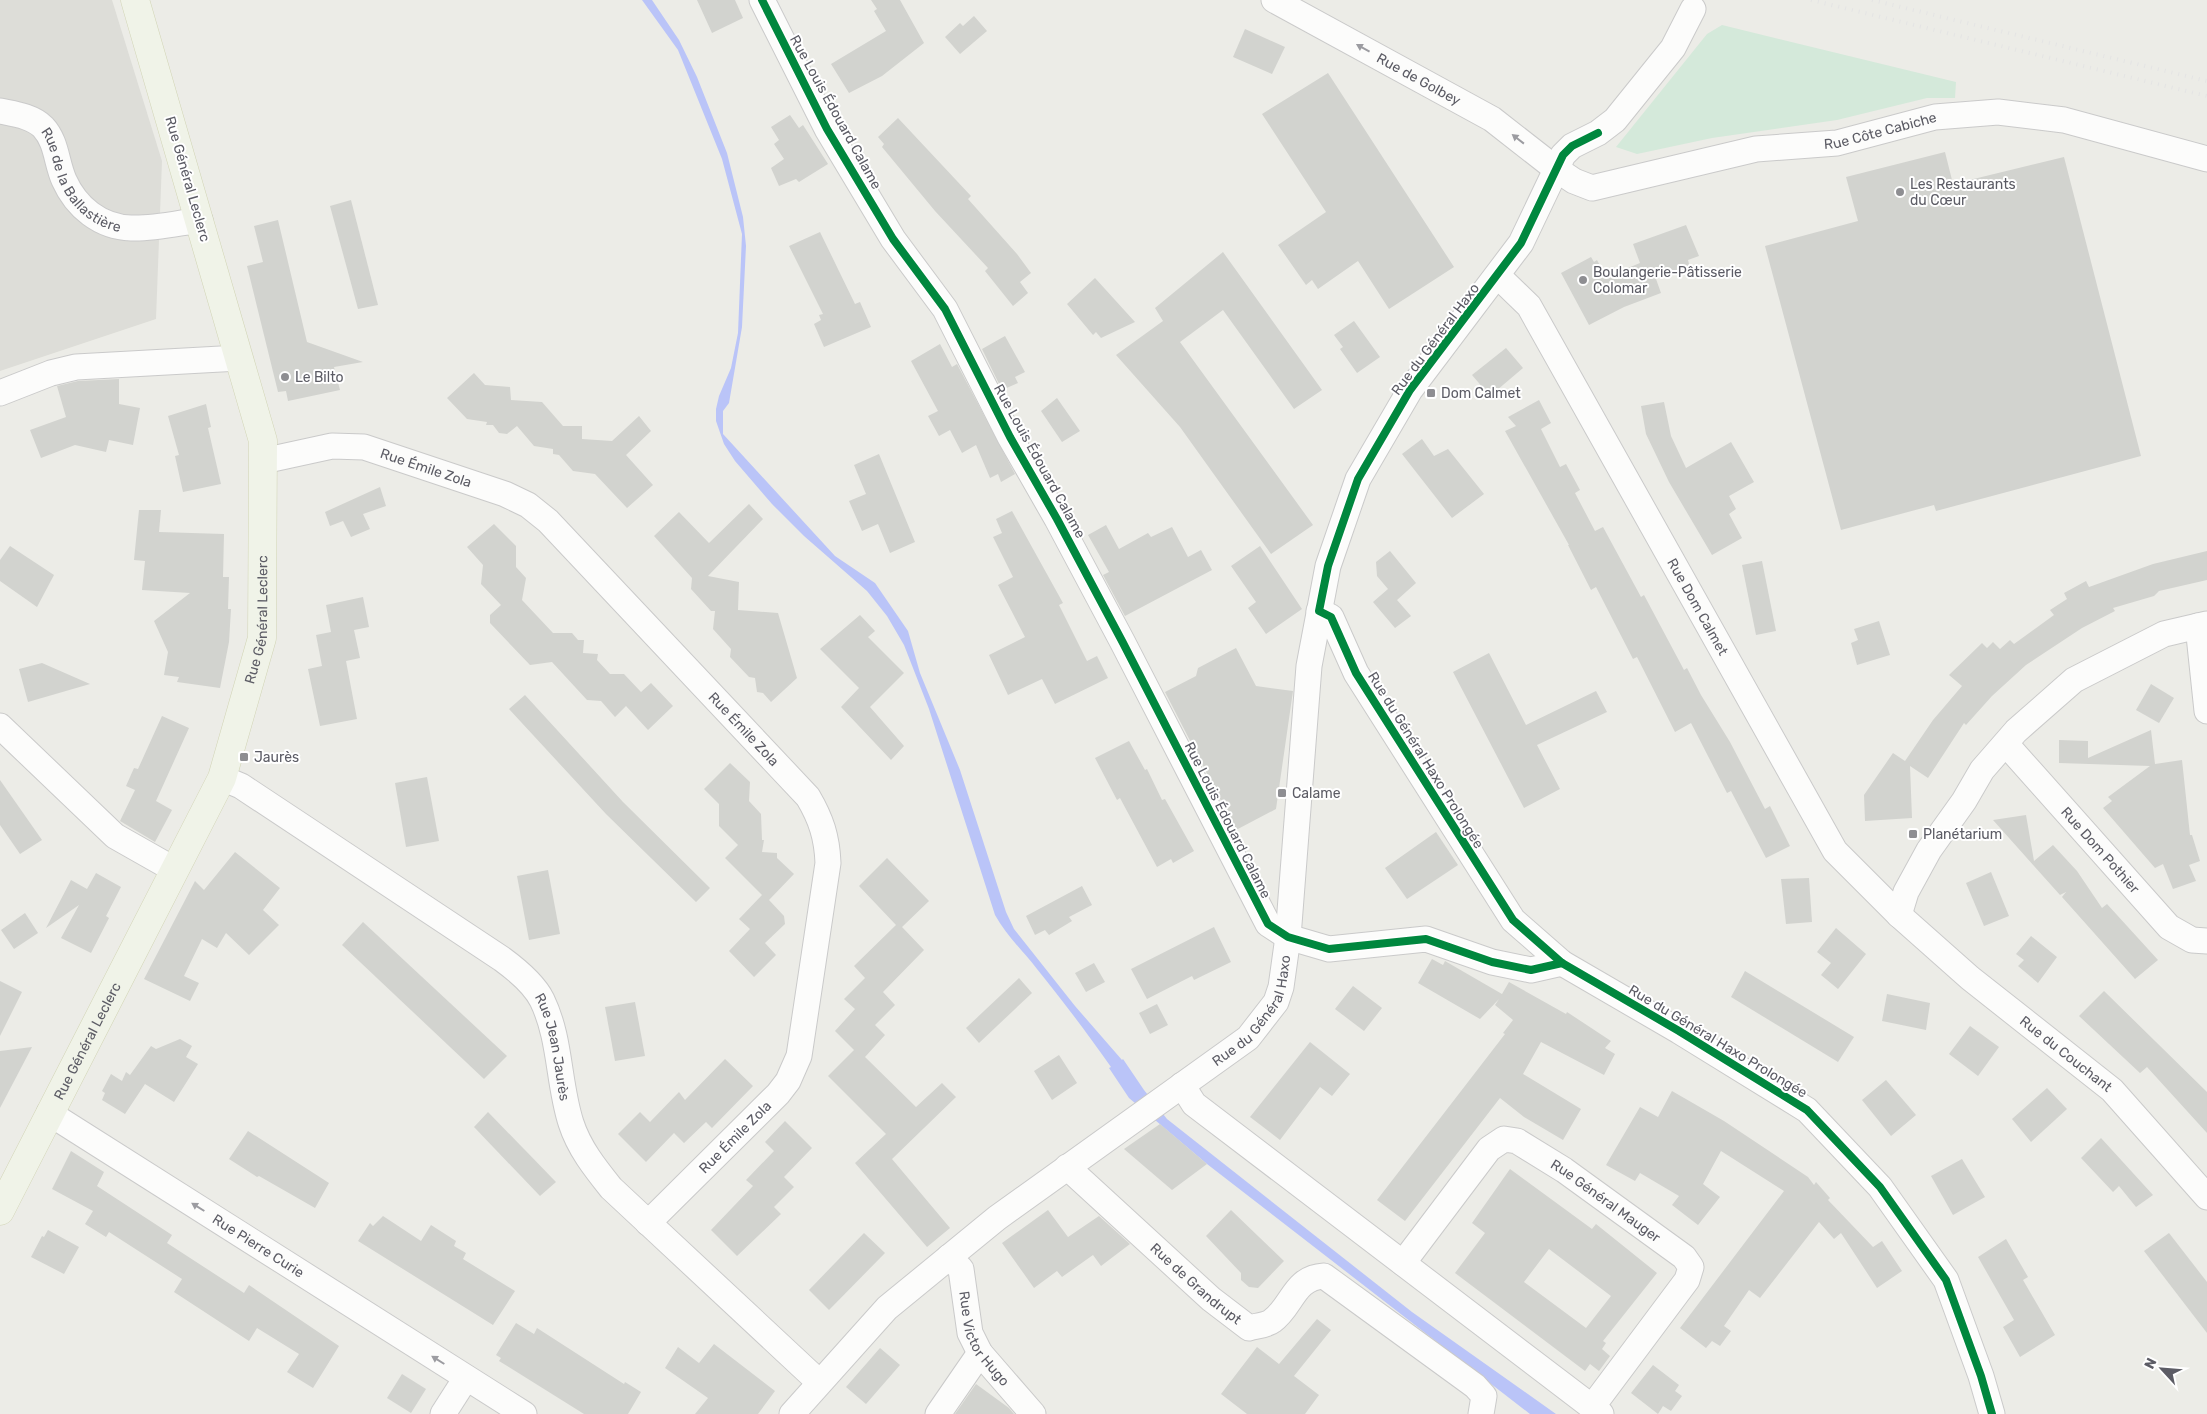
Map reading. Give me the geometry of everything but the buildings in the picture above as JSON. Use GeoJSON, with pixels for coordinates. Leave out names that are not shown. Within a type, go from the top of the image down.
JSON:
{"type":"FeatureCollection","features":[{"type":"Feature","properties":{"kind":"main road","name":"Rue Général Leclerc"},"geometry":{"type":"LineString","coordinates":[[0,1210],[222,778],[262,638],[263,441],[135,0]]}},
{"type":"Feature","properties":{"kind":"street","name":"Rue Louis Édouard Calame"},"geometry":{"type":"LineString","coordinates":[[762,0],[827,129],[893,240],[945,309],[1010,437],[1057,519],[1122,641],[1268,924],[1288,937]]}},
{"type":"Feature","properties":{"kind":"street","name":"Rue de Golbey"},"geometry":{"type":"LineString","coordinates":[[1274,0],[1492,119],[1556,169]]}},
{"type":"Feature","properties":{"kind":"street","name":"Rue du Général Haxo"},"geometry":{"type":"LineString","coordinates":[[1067,1167],[1248,1038],[1276,1002],[1281,987],[1288,937],[1309,666],[1328,566],[1358,479],[1410,390],[1498,276],[1521,243],[1563,155],[1572,146],[1598,133],[1615,120],[1673,48],[1693,9]]}},
{"type":"Feature","properties":{"kind":"street","name":"Rue de la Ballastière"},"geometry":{"type":"LineString","coordinates":[[0,111],[21,115],[42,126],[56,149],[64,179],[83,209],[106,223],[131,228],[200,220]]}},
{"type":"Feature","properties":{"kind":"street","name":"Rue Côte Cabiche"},"geometry":{"type":"LineString","coordinates":[[1556,169],[1574,181],[1592,188],[1756,149],[1837,143],[1935,117],[1998,112],[2064,120],[2207,158]]}},
{"type":"Feature","properties":{"kind":"street","name":"Rue Dom Calmet"},"geometry":{"type":"LineString","coordinates":[[1498,276],[1529,306],[1835,851],[1905,920]]}},
{"type":"Feature","properties":{"kind":"street"},"geometry":{"type":"LineString","coordinates":[[0,393],[51,373],[76,367],[239,358]]}},
{"type":"Feature","properties":{"kind":"street","name":"Rue Émile Zola"},"geometry":{"type":"LineString","coordinates":[[263,461],[332,446],[364,447],[505,494],[528,506],[548,521],[808,797],[820,817],[827,839],[828,863],[799,1056],[788,1081],[778,1094],[648,1223]]}},
{"type":"Feature","properties":{"kind":"street","name":"Rue du Général Haxo Prolongée"},"geometry":{"type":"LineString","coordinates":[[1319,611],[1331,617],[1356,673],[1513,920],[1562,963],[1679,1031],[1807,1110],[1880,1187],[1946,1280],[1981,1376],[1992,1414]]}},
{"type":"Feature","properties":{"kind":"street"},"geometry":{"type":"LineString","coordinates":[[1905,920],[1906,892],[1929,850],[1964,801],[1982,770],[2006,744],[2074,680],[2164,634],[2203,625],[2207,711]]}},
{"type":"Feature","properties":{"kind":"street"},"geometry":{"type":"LineString","coordinates":[[0,726],[115,836],[175,870]]}},
{"type":"Feature","properties":{"kind":"street","name":"Rue Dom Pothier"},"geometry":{"type":"LineString","coordinates":[[2006,744],[2169,927],[2192,940],[2207,941]]}},
{"type":"Feature","properties":{"kind":"street","name":"Rue Jean Jaurès"},"geometry":{"type":"LineString","coordinates":[[222,778],[241,786],[502,959],[520,973],[542,999],[555,1037],[571,1125],[588,1161],[611,1188],[819,1382]]}},
{"type":"Feature","properties":{"kind":"street","name":"Rue du Couchant"},"geometry":{"type":"LineString","coordinates":[[1905,920],[1970,978],[2112,1090],[2207,1197]]}},
{"type":"Feature","properties":{"kind":"street"},"geometry":{"type":"LineString","coordinates":[[1288,937],[1329,949],[1426,939],[1492,962],[1531,970],[1562,963]]}},
{"type":"Feature","properties":{"kind":"street","name":"Rue Général Mauger"},"geometry":{"type":"LineString","coordinates":[[1182,1085],[1194,1104],[1596,1411],[1687,1280],[1691,1267],[1684,1257],[1564,1170],[1517,1142],[1504,1139],[1489,1149],[1403,1263]]}},
{"type":"Feature","properties":{"kind":"street","name":"Rue Pierre Curie"},"geometry":{"type":"LineString","coordinates":[[49,1113],[524,1414]]}},
{"type":"Feature","properties":{"kind":"street"},"geometry":{"type":"LineString","coordinates":[[792,1414],[886,1308],[997,1218],[1067,1167]]}},
{"type":"Feature","properties":{"kind":"street","name":"Rue de Grandrupt"},"geometry":{"type":"LineString","coordinates":[[1067,1167],[1236,1320],[1249,1328],[1272,1322],[1305,1281],[1313,1277],[1324,1276],[1475,1386],[1484,1396],[1481,1414]]}},
{"type":"Feature","properties":{"kind":"street","name":"Rue Victor Hugo"},"geometry":{"type":"LineString","coordinates":[[949,1257],[961,1269],[970,1333],[980,1354],[1033,1414]]}},
{"type":"Feature","properties":{"kind":"street"},"geometry":{"type":"LineString","coordinates":[[938,1414],[980,1354]]}},
{"type":"Feature","properties":{"kind":"street"},"geometry":{"type":"LineString","coordinates":[[443,1414],[466,1378]]}},
{"type":"Feature","properties":{"kind":"shaded area"},"geometry":{"type":"Polygon","coordinates":[[[0,0],[112,0],[162,161],[156,319],[0,371],[0,0]]]}},
{"type":"Feature","properties":{"kind":"green space"},"geometry":{"type":"Polygon","coordinates":[[[1722,25],[1956,82],[1955,98],[1927,98],[1837,120],[1712,138],[1637,154],[1616,147],[1707,34],[1722,25]]]}},
{"type":"Feature","properties":{"kind":"water"},"geometry":{"type":"Polygon","coordinates":[[[642,0],[652,0],[679,40],[697,77],[727,153],[743,217],[746,246],[742,327],[729,403],[723,411],[723,434],[835,556],[875,583],[908,631],[920,673],[960,770],[1006,912],[1014,929],[1075,1006],[1123,1059],[1167,1119],[1412,1312],[1556,1414],[1530,1414],[1207,1164],[1129,1098],[1109,1068],[1111,1067],[1084,1029],[999,922],[995,915],[929,709],[904,645],[887,616],[867,591],[804,536],[772,504],[735,461],[724,444],[716,421],[716,409],[719,396],[731,368],[738,333],[742,234],[722,159],[678,50],[642,0]]]}},
{"type":"Feature","properties":{"kind":"railway"},"geometry":{"type":"LineString","coordinates":[[1811,0],[2207,96]]}},
{"type":"Feature","properties":{"kind":"railway"},"geometry":{"type":"LineString","coordinates":[[1872,0],[2207,81]]}},
{"type":"Feature","properties":{"kind":"cycle path"},"geometry":{"type":"LineString","coordinates":[[762,0],[827,129],[893,239],[945,309],[1010,437],[1057,519],[1122,641],[1268,924],[1288,937],[1329,949],[1426,939],[1492,962],[1531,970],[1562,963]]}},
{"type":"Feature","properties":{"kind":"cycle path"},"geometry":{"type":"LineString","coordinates":[[1598,133],[1572,146],[1563,155],[1521,243],[1410,390],[1358,479],[1328,566],[1319,611],[1331,617],[1356,673],[1513,920],[1562,963],[1679,1031],[1807,1110],[1880,1187],[1946,1280],[1981,1376],[1992,1414]]}},
{"type":"Feature","properties":{"kind":"place","name":"Les Restaurants du Cœur"},"geometry":{"type":"Point","coordinates":[1900,192]}},
{"type":"Feature","properties":{"kind":"place","name":"Boulangerie-Pâtisserie Colomar"},"geometry":{"type":"Point","coordinates":[1583,280]}},
{"type":"Feature","properties":{"kind":"place","name":"Le Bilto"},"geometry":{"type":"Point","coordinates":[285,377]}},
{"type":"Feature","properties":{"kind":"place","name":"Dom Calmet"},"geometry":{"type":"Point","coordinates":[1431,393]}},
{"type":"Feature","properties":{"kind":"place","name":"Jaurès"},"geometry":{"type":"Point","coordinates":[244,757]}},
{"type":"Feature","properties":{"kind":"place","name":"Calame"},"geometry":{"type":"Point","coordinates":[1282,793]}},
{"type":"Feature","properties":{"kind":"place","name":"Planétarium"},"geometry":{"type":"Point","coordinates":[1913,834]}}]}
